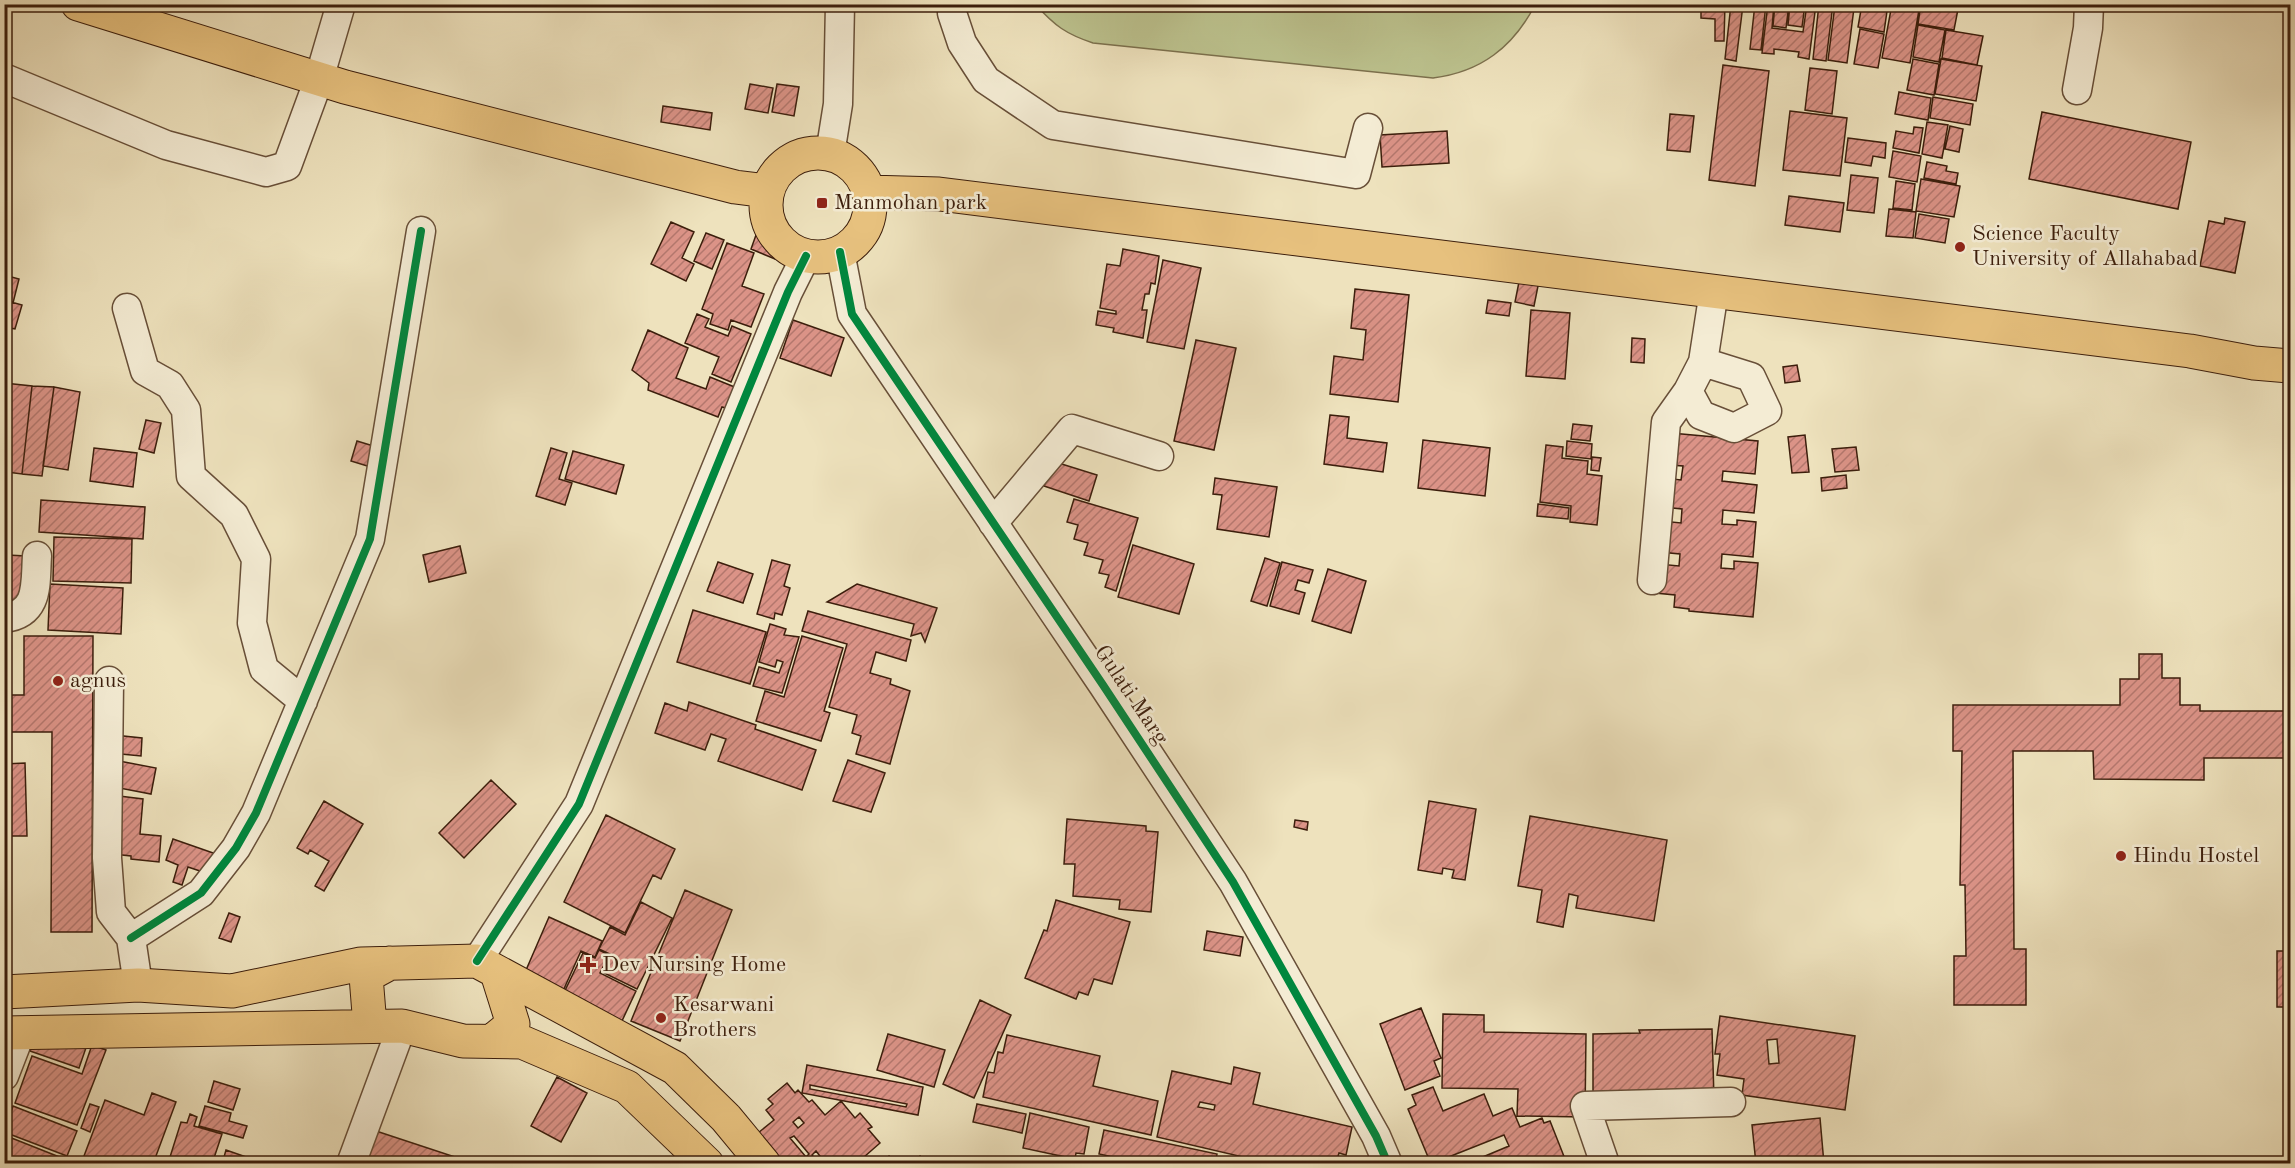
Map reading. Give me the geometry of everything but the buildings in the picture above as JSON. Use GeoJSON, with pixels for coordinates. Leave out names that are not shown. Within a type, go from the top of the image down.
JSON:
{"type":"FeatureCollection","features":[{"type":"Feature","properties":{"kind":"main road"},"geometry":{"type":"LineString","coordinates":[[78,4],[319,79],[735,187],[767,191]]}},
{"type":"Feature","properties":{"kind":"main road"},"geometry":{"type":"LineString","coordinates":[[810,153],[830,154],[855,167],[868,192],[870,210],[865,227],[854,242],[840,252],[824,257],[806,256],[787,247],[773,232],[766,212],[767,191],[776,173],[790,159],[810,153]]}},
{"type":"Feature","properties":{"kind":"main road"},"geometry":{"type":"LineString","coordinates":[[868,192],[939,194],[2190,351],[2254,363],[2290,366]]}},
{"type":"Feature","properties":{"kind":"main road"},"geometry":{"type":"LineString","coordinates":[[2254,363],[2290,377]]}},
{"type":"Feature","properties":{"kind":"main road"},"geometry":{"type":"LineString","coordinates":[[386,1026],[366,976],[390,963]]}},
{"type":"Feature","properties":{"kind":"main road"},"geometry":{"type":"LineString","coordinates":[[4,992],[138,985],[232,991],[361,964],[487,967],[675,1068],[726,1118],[764,1164]]}},
{"type":"Feature","properties":{"kind":"main road"},"geometry":{"type":"LineString","coordinates":[[487,967],[513,1024],[492,1041]]}},
{"type":"Feature","properties":{"kind":"main road"},"geometry":{"type":"LineString","coordinates":[[13,1032],[386,1026],[463,1041],[522,1042],[627,1087],[708,1164]]}},
{"type":"Feature","properties":{"kind":"street"},"geometry":{"type":"LineString","coordinates":[[4,78],[166,145],[266,172],[287,166],[319,79],[341,4]]}},
{"type":"Feature","properties":{"kind":"street"},"geometry":{"type":"LineString","coordinates":[[830,154],[838,104],[840,4]]}},
{"type":"Feature","properties":{"kind":"street"},"geometry":{"type":"LineString","coordinates":[[953,4],[952,13],[962,43],[986,80],[1053,124],[1356,174],[1368,128]]}},
{"type":"Feature","properties":{"kind":"street"},"geometry":{"type":"LineString","coordinates":[[2078,90],[2088,28],[2089,4]]}},
{"type":"Feature","properties":{"kind":"street"},"geometry":{"type":"LineString","coordinates":[[131,938],[201,892],[236,848],[256,813],[370,539],[421,231]]}},
{"type":"Feature","properties":{"kind":"street","name":"Gulati Marg"},"geometry":{"type":"LineString","coordinates":[[840,252],[852,314],[1233,882],[1376,1137],[1388,1164]]}},
{"type":"Feature","properties":{"kind":"street"},"geometry":{"type":"LineString","coordinates":[[487,967],[579,804],[788,292],[806,256]]}},
{"type":"Feature","properties":{"kind":"street"},"geometry":{"type":"LineString","coordinates":[[1652,580],[1666,423],[1688,391],[1703,362],[1714,291]]}},
{"type":"Feature","properties":{"kind":"street"},"geometry":{"type":"LineString","coordinates":[[127,308],[145,371],[170,385],[186,410],[191,476],[234,515],[256,560],[252,623],[264,669],[303,701]]}},
{"type":"Feature","properties":{"kind":"street"},"geometry":{"type":"LineString","coordinates":[[1688,391],[1701,415],[1734,428],[1767,411],[1751,377],[1703,362]]}},
{"type":"Feature","properties":{"kind":"street"},"geometry":{"type":"LineString","coordinates":[[1095,412],[1119,444]]}},
{"type":"Feature","properties":{"kind":"street"},"geometry":{"type":"LineString","coordinates":[[993,523],[1072,429],[1159,456]]}},
{"type":"Feature","properties":{"kind":"street"},"geometry":{"type":"LineString","coordinates":[[4,618],[24,611],[34,599],[37,556]]}},
{"type":"Feature","properties":{"kind":"street"},"geometry":{"type":"LineString","coordinates":[[109,681],[108,869],[111,912],[131,938],[138,985]]}},
{"type":"Feature","properties":{"kind":"street"},"geometry":{"type":"LineString","coordinates":[[351,1164],[386,1026]]}},
{"type":"Feature","properties":{"kind":"street"},"geometry":{"type":"LineString","coordinates":[[4,1076],[13,1032]]}},
{"type":"Feature","properties":{"kind":"street"},"geometry":{"type":"LineString","coordinates":[[1605,1164],[1585,1106],[1731,1102]]}},
{"type":"Feature","properties":{"kind":"green space"},"geometry":{"type":"Polygon","coordinates":[[[1036,5],[1535,5],[1517,33],[1494,55],[1466,70],[1433,78],[1093,43],[1062,29],[1036,5]]]}},
{"type":"Feature","properties":{"kind":"cycle path"},"geometry":{"type":"LineString","coordinates":[[131,938],[201,893],[236,848],[256,813],[370,539],[421,231]]}},
{"type":"Feature","properties":{"kind":"cycle path"},"geometry":{"type":"LineString","coordinates":[[840,252],[852,314],[1233,882],[1376,1136],[1388,1164]]}},
{"type":"Feature","properties":{"kind":"cycle path"},"geometry":{"type":"LineString","coordinates":[[477,961],[579,804],[788,292],[806,256]]}},
{"type":"Feature","properties":{"kind":"place","name":"Manmohan park"},"geometry":{"type":"Point","coordinates":[822,203]}},
{"type":"Feature","properties":{"kind":"place","name":"Science Faculty University of Allahabad"},"geometry":{"type":"Point","coordinates":[1960,247]}},
{"type":"Feature","properties":{"kind":"place","name":"agnus"},"geometry":{"type":"Point","coordinates":[58,681]}},
{"type":"Feature","properties":{"kind":"place","name":"Hindu Hostel"},"geometry":{"type":"Point","coordinates":[2121,856]}},
{"type":"Feature","properties":{"kind":"place","name":"Dev Nursing Home"},"geometry":{"type":"Point","coordinates":[588,965]}},
{"type":"Feature","properties":{"kind":"place","name":"Kesarwani Brothers"},"geometry":{"type":"Point","coordinates":[661,1018]}}]}
